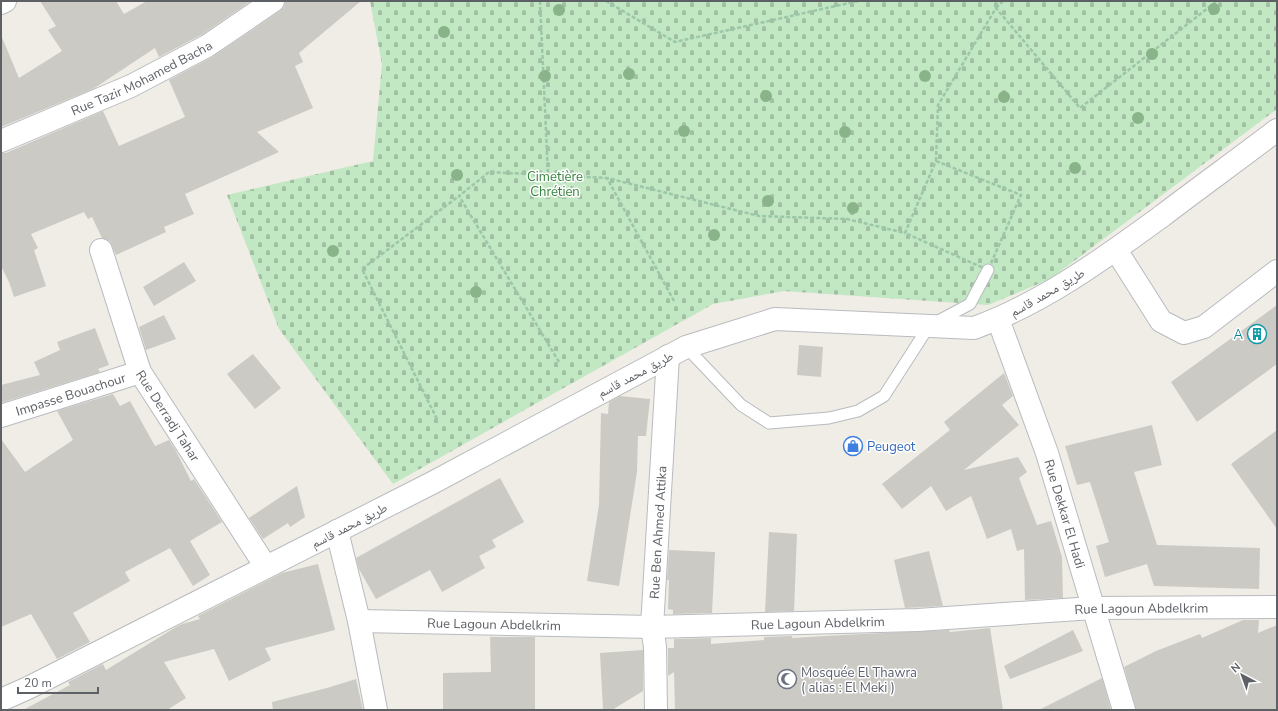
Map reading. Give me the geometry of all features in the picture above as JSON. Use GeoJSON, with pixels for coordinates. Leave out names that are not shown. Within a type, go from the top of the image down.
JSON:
{"type":"FeatureCollection","features":[{"type":"Feature","properties":{"kind":"street"},"geometry":{"type":"LineString","coordinates":[[1,3],[5,1]]}},
{"type":"Feature","properties":{"kind":"street","name":"Rue Tazir Mohamed Bacha"},"geometry":{"type":"LineString","coordinates":[[1,141],[131,86],[208,46],[273,1]]}},
{"type":"Feature","properties":{"kind":"street","name":"طريق محمد قاسم"},"geometry":{"type":"LineString","coordinates":[[1,700],[28,688],[432,483],[677,351],[775,319],[974,328],[998,319],[1036,301],[1116,250],[1277,130]]}},
{"type":"Feature","properties":{"kind":"street","name":"Rue Derradj Tahar"},"geometry":{"type":"LineString","coordinates":[[101,250],[140,372],[266,567]]}},
{"type":"Feature","properties":{"kind":"street"},"geometry":{"type":"LineString","coordinates":[[1116,250],[1161,321],[1184,333],[1204,327],[1277,271]]}},
{"type":"Feature","properties":{"kind":"street","name":"Rue Dekkar El Hadi"},"geometry":{"type":"LineString","coordinates":[[998,319],[1047,453],[1124,710]]}},
{"type":"Feature","properties":{"kind":"street","name":"Rue Ben Ahmed Attika"},"geometry":{"type":"LineString","coordinates":[[656,710],[655,647],[652,627],[677,351]]}},
{"type":"Feature","properties":{"kind":"street","name":"Impasse Bouachour"},"geometry":{"type":"LineString","coordinates":[[1,416],[140,372]]}},
{"type":"Feature","properties":{"kind":"street"},"geometry":{"type":"LineString","coordinates":[[337,531],[359,621],[376,710]]}},
{"type":"Feature","properties":{"kind":"street","name":"Rue Lagoun Abdelkrim"},"geometry":{"type":"LineString","coordinates":[[359,621],[652,627],[918,620],[1093,608],[1277,607]]}},
{"type":"Feature","properties":{"kind":"lane"},"geometry":{"type":"LineString","coordinates":[[677,351],[741,405],[769,423],[829,418],[858,411],[884,396],[929,326],[970,304],[988,270]]}},
{"type":"Feature","properties":{"kind":"path"},"geometry":{"type":"LineString","coordinates":[[540,1],[548,175]]}},
{"type":"Feature","properties":{"kind":"path"},"geometry":{"type":"LineString","coordinates":[[606,1],[675,42],[858,1]]}},
{"type":"Feature","properties":{"kind":"path"},"geometry":{"type":"LineString","coordinates":[[905,233],[936,161],[938,105],[996,8],[1003,1]]}},
{"type":"Feature","properties":{"kind":"path"},"geometry":{"type":"LineString","coordinates":[[996,8],[1080,108],[1218,1]]}},
{"type":"Feature","properties":{"kind":"path"},"geometry":{"type":"LineString","coordinates":[[437,419],[362,269],[489,172],[607,178],[759,216],[847,219],[905,233],[988,270],[1021,195],[936,161]]}},
{"type":"Feature","properties":{"kind":"path"},"geometry":{"type":"LineString","coordinates":[[607,178],[674,301]]}},
{"type":"Feature","properties":{"kind":"path"},"geometry":{"type":"LineString","coordinates":[[459,196],[559,362]]}},
{"type":"Feature","properties":{"kind":"green space","name":"Cimetière Chrétien"},"geometry":{"type":"Polygon","coordinates":[[[370,1],[1277,1],[1277,109],[1050,279],[988,305],[784,291],[713,304],[393,484],[279,329],[227,195],[373,161],[382,64],[370,1]]]}},
{"type":"Feature","properties":{"kind":"building"},"geometry":{"type":"Polygon","coordinates":[[[40,1],[116,1],[124,14],[147,1],[251,1],[201,35],[159,57],[155,48],[93,89],[1,127],[1,35],[19,78],[62,51],[48,30],[56,26],[40,1]]]}},
{"type":"Feature","properties":{"kind":"building"},"geometry":{"type":"Polygon","coordinates":[[[285,1],[361,1],[299,53],[303,62],[295,66],[313,108],[257,132],[279,152],[185,194],[194,214],[164,227],[166,232],[116,255],[110,241],[102,238],[92,217],[88,219],[84,212],[31,234],[38,248],[34,250],[46,286],[14,297],[1,266],[1,153],[6,153],[103,111],[119,146],[185,117],[169,80],[214,56],[280,11],[284,7],[285,1]]]}},
{"type":"Feature","properties":{"kind":"building"},"geometry":{"type":"Polygon","coordinates":[[[184,262],[196,281],[154,306],[143,287],[184,262]]]}},
{"type":"Feature","properties":{"kind":"building","name":"A"},"geometry":{"type":"Polygon","coordinates":[[[1277,305],[1277,364],[1197,422],[1171,382],[1277,305]]]}},
{"type":"Feature","properties":{"kind":"building"},"geometry":{"type":"Polygon","coordinates":[[[164,315],[176,339],[146,350],[139,327],[164,315]]]}},
{"type":"Feature","properties":{"kind":"building"},"geometry":{"type":"Polygon","coordinates":[[[95,328],[109,365],[98,369],[100,372],[1,403],[1,385],[40,375],[34,362],[60,350],[57,342],[95,328]]]}},
{"type":"Feature","properties":{"kind":"building"},"geometry":{"type":"Polygon","coordinates":[[[799,345],[823,347],[821,377],[797,375],[799,345]]]}},
{"type":"Feature","properties":{"kind":"building"},"geometry":{"type":"Polygon","coordinates":[[[253,354],[281,388],[255,409],[227,374],[253,354]]]}},
{"type":"Feature","properties":{"kind":"building"},"geometry":{"type":"Polygon","coordinates":[[[1004,373],[1013,396],[1002,405],[1019,425],[964,470],[1018,457],[1027,472],[1019,478],[1037,525],[1051,521],[1062,557],[1063,598],[1025,600],[1024,549],[1017,551],[1011,529],[987,539],[971,496],[946,511],[931,486],[902,509],[882,484],[950,430],[944,422],[1004,373]]]}},
{"type":"Feature","properties":{"kind":"building"},"geometry":{"type":"Polygon","coordinates":[[[113,394],[120,406],[130,401],[155,446],[169,440],[191,481],[194,479],[222,522],[190,541],[210,575],[193,586],[170,548],[125,572],[130,581],[73,613],[90,642],[57,659],[31,614],[1,627],[1,439],[25,472],[73,440],[57,411],[113,394]]]}},
{"type":"Feature","properties":{"kind":"building"},"geometry":{"type":"Polygon","coordinates":[[[620,396],[650,399],[646,436],[638,436],[637,472],[619,586],[587,581],[599,505],[601,413],[608,414],[609,402],[620,396]]]}},
{"type":"Feature","properties":{"kind":"building"},"geometry":{"type":"Polygon","coordinates":[[[1152,425],[1162,465],[1134,472],[1157,545],[1260,548],[1259,589],[1154,586],[1147,564],[1105,577],[1096,546],[1109,542],[1090,482],[1077,485],[1065,446],[1152,425]]]}},
{"type":"Feature","properties":{"kind":"building"},"geometry":{"type":"Polygon","coordinates":[[[1277,430],[1277,529],[1231,464],[1277,430]]]}},
{"type":"Feature","properties":{"kind":"building"},"geometry":{"type":"Polygon","coordinates":[[[500,478],[524,522],[492,540],[496,547],[479,556],[485,568],[442,592],[430,570],[376,599],[359,569],[356,558],[500,478]]]}},
{"type":"Feature","properties":{"kind":"building"},"geometry":{"type":"Polygon","coordinates":[[[297,486],[305,517],[290,527],[288,523],[263,539],[249,518],[297,486]]]}},
{"type":"Feature","properties":{"kind":"building"},"geometry":{"type":"Polygon","coordinates":[[[769,532],[797,534],[794,611],[765,612],[769,532]]]}},
{"type":"Feature","properties":{"kind":"building"},"geometry":{"type":"Polygon","coordinates":[[[669,550],[715,552],[712,613],[673,614],[673,610],[668,609],[669,580],[667,580],[669,550]]]}},
{"type":"Feature","properties":{"kind":"building"},"geometry":{"type":"Polygon","coordinates":[[[929,551],[943,606],[905,608],[894,560],[929,551]]]}},
{"type":"Feature","properties":{"kind":"building"},"geometry":{"type":"Polygon","coordinates":[[[318,564],[335,630],[265,648],[271,660],[229,681],[214,649],[164,662],[186,698],[167,710],[23,710],[70,685],[68,682],[103,664],[106,670],[176,627],[200,619],[198,616],[282,573],[318,564]]]}},
{"type":"Feature","properties":{"kind":"building"},"geometry":{"type":"Polygon","coordinates":[[[1243,620],[1259,620],[1258,633],[1277,625],[1277,710],[1136,710],[1124,667],[1156,651],[1200,634],[1202,638],[1243,620]]]}},
{"type":"Feature","properties":{"kind":"building","name":"Mosquée El Thawra ( alias : El Meki )"},"geometry":{"type":"Polygon","coordinates":[[[990,628],[1003,710],[675,710],[674,672],[668,676],[668,648],[674,648],[674,639],[711,638],[711,644],[764,640],[764,637],[792,636],[792,638],[949,630],[950,632],[990,628]]]}},
{"type":"Feature","properties":{"kind":"building"},"geometry":{"type":"Polygon","coordinates":[[[1073,630],[1083,651],[1010,679],[1004,666],[1073,630]]]}},
{"type":"Feature","properties":{"kind":"building"},"geometry":{"type":"Polygon","coordinates":[[[490,637],[535,637],[535,710],[443,710],[443,673],[491,672],[490,637]]]}},
{"type":"Feature","properties":{"kind":"building"},"geometry":{"type":"Polygon","coordinates":[[[643,650],[643,691],[612,710],[603,710],[600,653],[643,650]]]}},
{"type":"Feature","properties":{"kind":"building"},"geometry":{"type":"Polygon","coordinates":[[[1102,678],[1111,710],[1039,710],[1102,678]]]}},
{"type":"Feature","properties":{"kind":"building"},"geometry":{"type":"Polygon","coordinates":[[[356,679],[363,710],[273,710],[272,702],[356,679]]]}},
{"type":"Feature","properties":{"kind":"place","name":"A"},"geometry":{"type":"Point","coordinates":[1257,334]}},
{"type":"Feature","properties":{"kind":"place","name":"Peugeot"},"geometry":{"type":"Point","coordinates":[853,446]}},
{"type":"Feature","properties":{"kind":"place","name":"Mosquée El Thawra ( alias : El Meki )"},"geometry":{"type":"Point","coordinates":[787,679]}}]}
